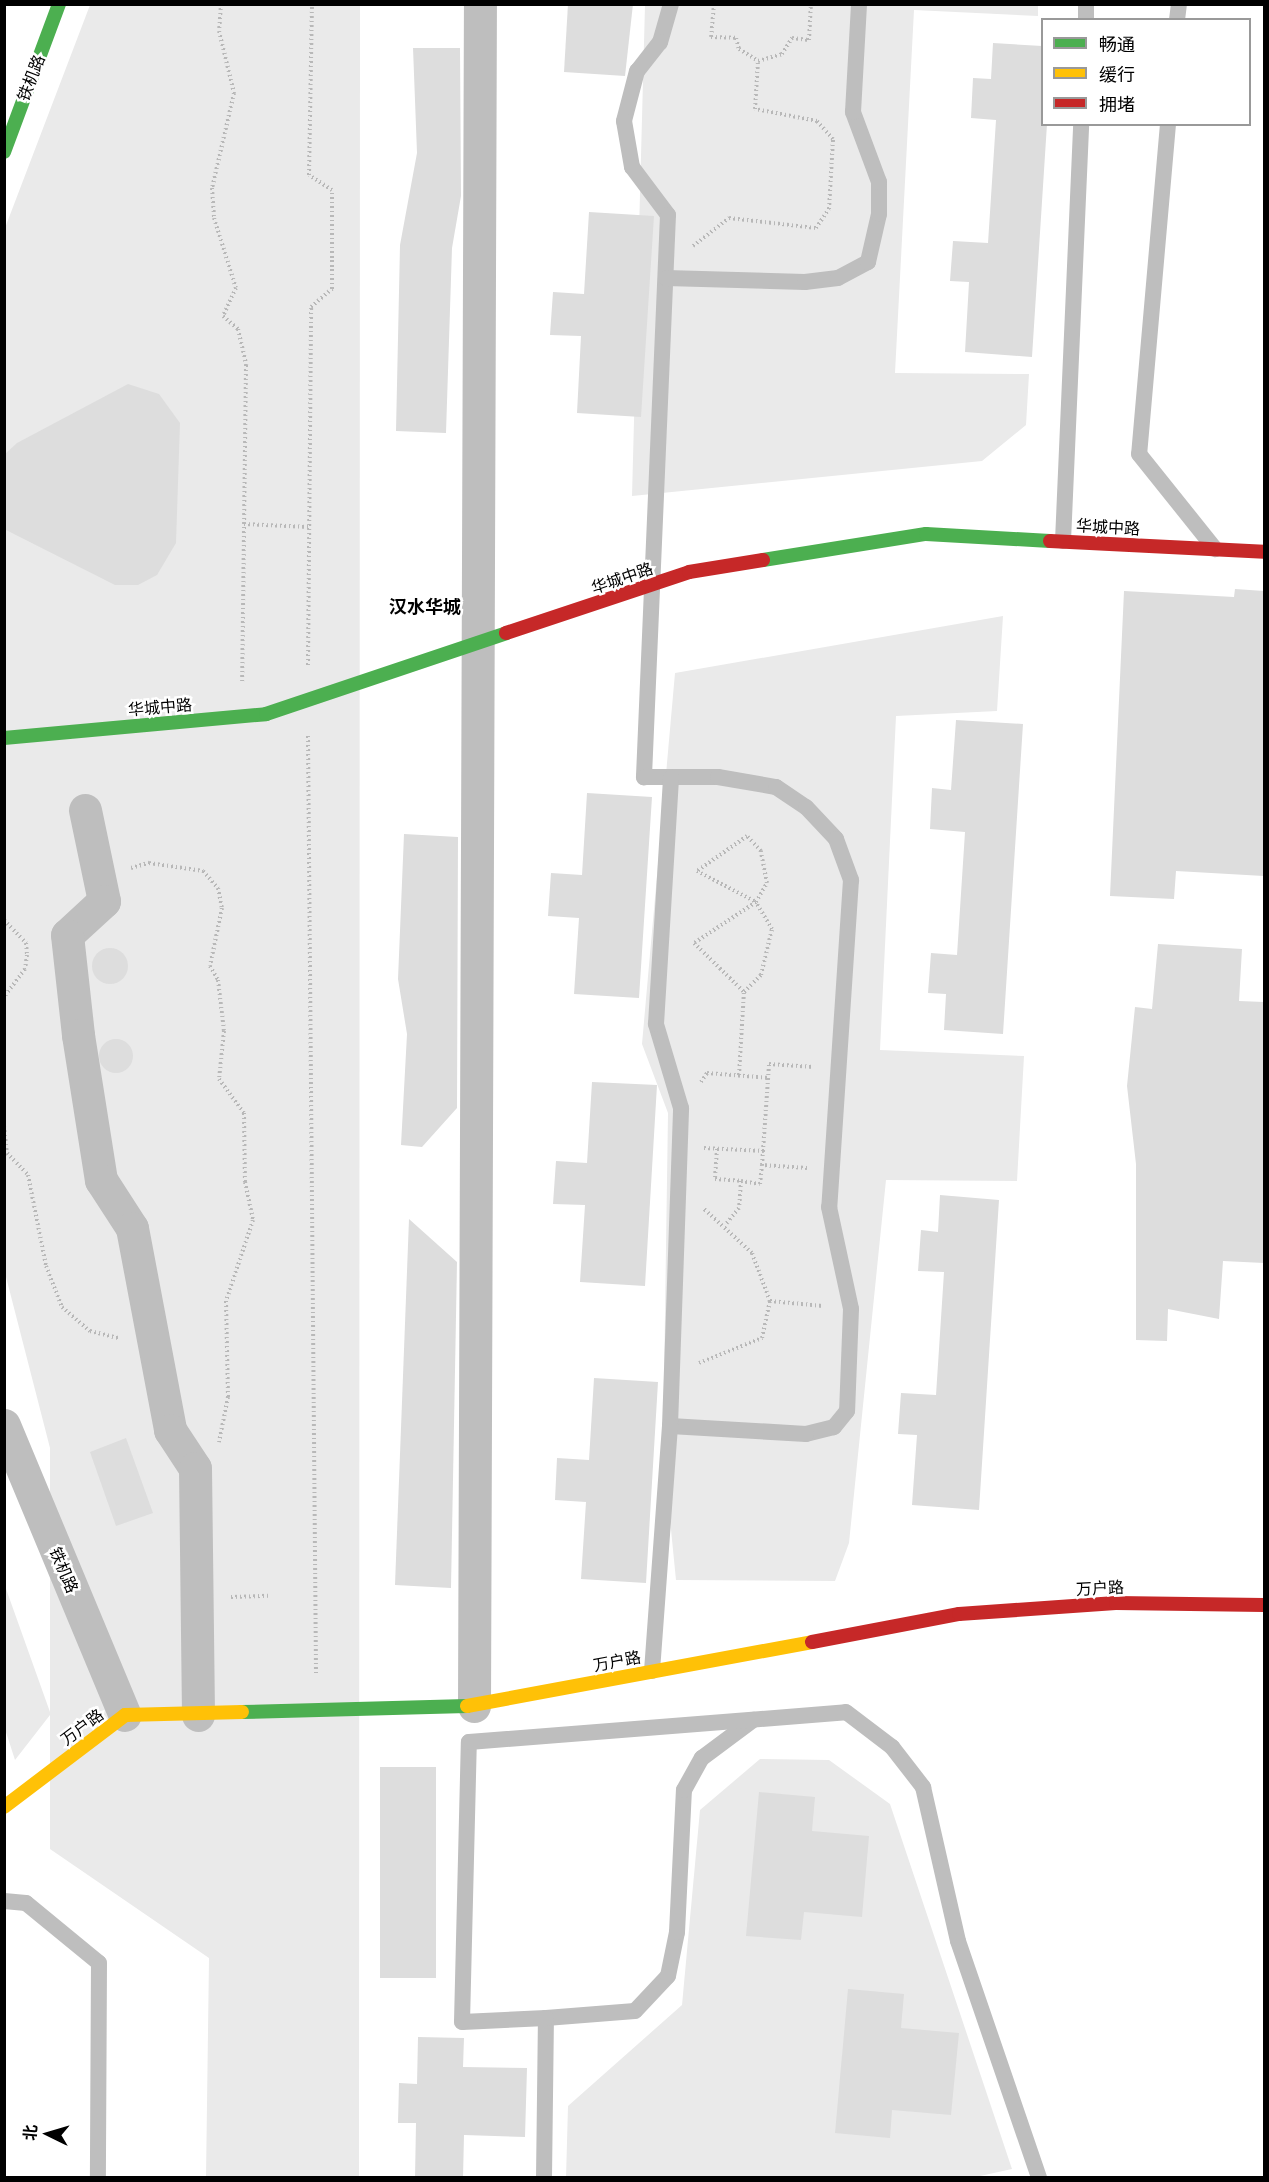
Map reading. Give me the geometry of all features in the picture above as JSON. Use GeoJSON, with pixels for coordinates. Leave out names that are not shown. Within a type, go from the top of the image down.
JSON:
{"type":"FeatureCollection","features":[{"type":"Feature","properties":{"kind":"street","name":"铁机路"},"geometry":{"type":"LineString","coordinates":[[4,152],[59,4]]}},
{"type":"Feature","properties":{"kind":"street"},"geometry":{"type":"LineString","coordinates":[[474,1706],[480,4]]}},
{"type":"Feature","properties":{"kind":"street","name":"华城中路"},"geometry":{"type":"LineString","coordinates":[[4,738],[242,717],[308,701],[690,572],[926,534],[1264,552]]}},
{"type":"Feature","properties":{"kind":"street"},"geometry":{"type":"LineString","coordinates":[[85,810],[104,901],[67,935],[78,1035],[101,1180],[132,1228],[170,1430],[195,1468],[198,1715]]}},
{"type":"Feature","properties":{"kind":"street","name":"铁机路"},"geometry":{"type":"LineString","coordinates":[[4,1425],[125,1715]]}},
{"type":"Feature","properties":{"kind":"street","name":"万户路"},"geometry":{"type":"LineString","coordinates":[[4,1808],[125,1715],[316,1712],[474,1706],[959,1614],[1116,1603],[1264,1605]]}},
{"type":"Feature","properties":{"kind":"lane"},"geometry":{"type":"LineString","coordinates":[[670,1426],[806,1434],[834,1427],[847,1411],[851,1309],[829,1208],[851,880],[836,839],[806,807],[776,787],[718,777],[644,777],[650,586],[668,215],[632,167],[624,121],[637,71],[660,42],[671,4]]}},
{"type":"Feature","properties":{"kind":"lane"},"geometry":{"type":"LineString","coordinates":[[666,278],[805,282],[838,278],[868,262],[879,214],[879,182],[853,112],[859,4]]}},
{"type":"Feature","properties":{"kind":"lane"},"geometry":{"type":"LineString","coordinates":[[1064,541],[1081,126]]}},
{"type":"Feature","properties":{"kind":"lane"},"geometry":{"type":"LineString","coordinates":[[1168,126],[1139,454],[1215,549]]}},
{"type":"Feature","properties":{"kind":"lane"},"geometry":{"type":"LineString","coordinates":[[652,1671],[670,1426],[681,1108],[656,1024],[671,777]]}},
{"type":"Feature","properties":{"kind":"lane"},"geometry":{"type":"LineString","coordinates":[[753,1720],[702,1758],[684,1790],[677,1932],[668,1976],[635,2011],[462,2022],[470,1742],[846,1712],[892,1747],[923,1787],[958,1941],[1040,2178]]}},
{"type":"Feature","properties":{"kind":"lane"},"geometry":{"type":"LineString","coordinates":[[4,1901],[26,1903],[99,1963],[98,2178]]}},
{"type":"Feature","properties":{"kind":"lane"},"geometry":{"type":"LineString","coordinates":[[544,2178],[546,2018]]}},
{"type":"Feature","properties":{"kind":"path"},"geometry":{"type":"LineString","coordinates":[[221,4],[219,31],[234,93],[213,188],[214,218],[236,288],[224,316],[237,328],[246,365],[242,717]]}},
{"type":"Feature","properties":{"kind":"path"},"geometry":{"type":"LineString","coordinates":[[312,4],[309,175],[332,190],[332,289],[311,307],[308,701],[316,1712]]}},
{"type":"Feature","properties":{"kind":"path"},"geometry":{"type":"LineString","coordinates":[[714,4],[711,37],[736,38],[739,49],[758,61],[782,54],[792,39],[809,40],[811,4]]}},
{"type":"Feature","properties":{"kind":"path"},"geometry":{"type":"LineString","coordinates":[[666,278],[701,236],[729,218],[816,228],[828,209],[833,139],[817,121],[755,109],[758,61]]}},
{"type":"Feature","properties":{"kind":"path"},"geometry":{"type":"LineString","coordinates":[[244,524],[309,526]]}},
{"type":"Feature","properties":{"kind":"path"},"geometry":{"type":"LineString","coordinates":[[739,1076],[744,992],[762,975],[770,956],[772,929],[756,902],[697,871],[747,836],[765,865],[767,883],[756,902],[694,943],[744,992]]}},
{"type":"Feature","properties":{"kind":"path"},"geometry":{"type":"LineString","coordinates":[[99,876],[149,863],[181,865],[204,871],[218,888],[222,908],[210,966],[218,980],[224,1031],[219,1079],[244,1113],[245,1182],[253,1220],[226,1301],[225,1427],[215,1452],[195,1468]]}},
{"type":"Feature","properties":{"kind":"path"},"geometry":{"type":"LineString","coordinates":[[4,920],[26,943],[27,955],[25,969],[4,997]]}},
{"type":"Feature","properties":{"kind":"path"},"geometry":{"type":"LineString","coordinates":[[717,1149],[715,1179],[760,1184],[770,1064],[839,1069]]}},
{"type":"Feature","properties":{"kind":"path"},"geometry":{"type":"LineString","coordinates":[[764,1151],[704,1148],[681,1108],[707,1073],[769,1078]]}},
{"type":"Feature","properties":{"kind":"path"},"geometry":{"type":"LineString","coordinates":[[4,1126],[7,1153],[28,1175],[46,1266],[62,1307],[90,1331],[155,1347]]}},
{"type":"Feature","properties":{"kind":"path"},"geometry":{"type":"LineString","coordinates":[[762,1165],[832,1170]]}},
{"type":"Feature","properties":{"kind":"path"},"geometry":{"type":"LineString","coordinates":[[724,1225],[739,1208],[741,1181]]}},
{"type":"Feature","properties":{"kind":"path"},"geometry":{"type":"LineString","coordinates":[[672,1369],[762,1338],[770,1301],[752,1253],[724,1225],[678,1188]]}},
{"type":"Feature","properties":{"kind":"path"},"geometry":{"type":"LineString","coordinates":[[770,1301],[851,1309]]}},
{"type":"Feature","properties":{"kind":"shaded area"},"geometry":{"type":"Polygon","coordinates":[[[90,5],[360,5],[359,2177],[206,2177],[209,1958],[50,1849],[50,1715],[15,1760],[5,1729],[5,1586],[50,1712],[50,1448],[5,1273],[5,228],[90,5]]]}},
{"type":"Feature","properties":{"kind":"shaded area"},"geometry":{"type":"Polygon","coordinates":[[[645,5],[1038,5],[1038,16],[914,10],[895,373],[1029,374],[1026,425],[982,461],[632,496],[645,5]]]}},
{"type":"Feature","properties":{"kind":"shaded area"},"geometry":{"type":"Polygon","coordinates":[[[1003,616],[997,711],[896,716],[880,1050],[1024,1056],[1017,1181],[886,1180],[849,1543],[835,1581],[676,1580],[663,1449],[668,1113],[642,1044],[675,673],[1003,616]]]}},
{"type":"Feature","properties":{"kind":"shaded area"},"geometry":{"type":"Polygon","coordinates":[[[760,1759],[829,1760],[890,1804],[1012,2169],[971,2178],[566,2178],[568,2106],[682,2005],[700,1810],[760,1759]]]}},
{"type":"Feature","properties":{"kind":"building"},"geometry":{"type":"Polygon","coordinates":[[[568,4],[633,4],[625,76],[564,72],[568,4]]]}},
{"type":"Feature","properties":{"kind":"building"},"geometry":{"type":"Polygon","coordinates":[[[993,43],[1041,46],[1041,126],[1047,126],[1032,357],[965,352],[969,282],[950,281],[953,241],[988,243],[996,120],[971,118],[973,78],[991,79],[993,43]]]}},
{"type":"Feature","properties":{"kind":"building"},"geometry":{"type":"Polygon","coordinates":[[[413,48],[460,48],[461,196],[452,248],[446,433],[396,431],[400,245],[417,153],[413,48]]]}},
{"type":"Feature","properties":{"kind":"building"},"geometry":{"type":"Polygon","coordinates":[[[589,212],[654,216],[641,417],[577,413],[581,336],[550,335],[553,292],[584,294],[589,212]]]}},
{"type":"Feature","properties":{"kind":"building"},"geometry":{"type":"Polygon","coordinates":[[[128,384],[159,394],[180,423],[176,543],[157,575],[138,585],[115,585],[4,529],[4,455],[17,443],[128,384]]]}},
{"type":"Feature","properties":{"kind":"building"},"geometry":{"type":"Polygon","coordinates":[[[1235,589],[1264,591],[1264,876],[1176,871],[1174,899],[1110,896],[1124,591],[1234,597],[1235,589]]]}},
{"type":"Feature","properties":{"kind":"building"},"geometry":{"type":"Polygon","coordinates":[[[956,720],[1023,724],[1003,1034],[944,1030],[946,994],[928,993],[931,953],[957,955],[965,832],[930,829],[932,788],[951,790],[956,720]]]}},
{"type":"Feature","properties":{"kind":"building"},"geometry":{"type":"Polygon","coordinates":[[[587,793],[652,797],[639,998],[574,994],[579,918],[548,916],[551,873],[582,875],[587,793]]]}},
{"type":"Feature","properties":{"kind":"building"},"geometry":{"type":"Polygon","coordinates":[[[404,834],[458,837],[457,1108],[422,1147],[401,1145],[407,1034],[398,979],[404,834]]]}},
{"type":"Feature","properties":{"kind":"building"},"geometry":{"type":"Polygon","coordinates":[[[1158,944],[1242,949],[1239,1001],[1264,1002],[1264,1263],[1223,1261],[1219,1319],[1168,1309],[1167,1341],[1136,1340],[1136,1164],[1127,1086],[1135,1007],[1152,1009],[1158,944]]]}},
{"type":"Feature","properties":{"kind":"building"},"geometry":{"type":"Polygon","coordinates":[[[110,948],[122,954],[128,966],[122,978],[110,984],[98,978],[92,966],[98,954],[110,948]]]}},
{"type":"Feature","properties":{"kind":"building"},"geometry":{"type":"Polygon","coordinates":[[[116,1039],[128,1044],[133,1056],[128,1068],[116,1073],[104,1068],[99,1056],[104,1044],[116,1039]]]}},
{"type":"Feature","properties":{"kind":"building"},"geometry":{"type":"Polygon","coordinates":[[[592,1082],[657,1085],[645,1286],[580,1282],[585,1205],[553,1204],[556,1161],[587,1163],[592,1082]]]}},
{"type":"Feature","properties":{"kind":"building"},"geometry":{"type":"Polygon","coordinates":[[[940,1195],[999,1200],[979,1510],[912,1505],[917,1435],[898,1434],[901,1393],[936,1395],[944,1272],[918,1271],[921,1230],[938,1232],[940,1195]]]}},
{"type":"Feature","properties":{"kind":"building"},"geometry":{"type":"Polygon","coordinates":[[[409,1219],[457,1262],[451,1588],[395,1585],[409,1219]]]}},
{"type":"Feature","properties":{"kind":"building"},"geometry":{"type":"Polygon","coordinates":[[[594,1378],[658,1382],[646,1583],[581,1579],[586,1502],[555,1500],[557,1458],[589,1460],[594,1378]]]}},
{"type":"Feature","properties":{"kind":"building"},"geometry":{"type":"Polygon","coordinates":[[[126,1438],[153,1513],[116,1526],[90,1452],[126,1438]]]}},
{"type":"Feature","properties":{"kind":"building"},"geometry":{"type":"Polygon","coordinates":[[[380,1767],[436,1767],[436,1978],[380,1978],[380,1767]]]}},
{"type":"Feature","properties":{"kind":"building"},"geometry":{"type":"Polygon","coordinates":[[[759,1792],[815,1797],[812,1831],[869,1836],[862,1917],[804,1912],[801,1940],[746,1936],[759,1792]]]}},
{"type":"Feature","properties":{"kind":"building"},"geometry":{"type":"Polygon","coordinates":[[[848,1989],[904,1994],[901,2028],[959,2033],[951,2115],[892,2110],[890,2138],[835,2133],[848,1989]]]}},
{"type":"Feature","properties":{"kind":"building"},"geometry":{"type":"Polygon","coordinates":[[[418,2037],[464,2038],[463,2067],[527,2068],[525,2137],[464,2135],[463,2178],[415,2178],[416,2123],[398,2123],[399,2083],[417,2084],[418,2037]]]}},
{"type":"Feature","properties":{"kind":"traffic: fast"},"geometry":{"type":"LineString","coordinates":[[4,152],[59,4]]}},
{"type":"Feature","properties":{"kind":"traffic: fast"},"geometry":{"type":"LineString","coordinates":[[763,560],[926,534],[1050,541]]}},
{"type":"Feature","properties":{"kind":"traffic: fast"},"geometry":{"type":"LineString","coordinates":[[4,738],[266,714],[506,633]]}},
{"type":"Feature","properties":{"kind":"traffic: fast"},"geometry":{"type":"LineString","coordinates":[[242,1712],[467,1706]]}},
{"type":"Feature","properties":{"kind":"traffic: slow"},"geometry":{"type":"LineString","coordinates":[[467,1706],[812,1642]]}},
{"type":"Feature","properties":{"kind":"traffic: slow"},"geometry":{"type":"LineString","coordinates":[[4,1807],[125,1715],[242,1712]]}},
{"type":"Feature","properties":{"kind":"traffic: jam"},"geometry":{"type":"LineString","coordinates":[[1050,541],[1264,552]]}},
{"type":"Feature","properties":{"kind":"traffic: jam"},"geometry":{"type":"LineString","coordinates":[[506,633],[689,572],[763,560]]}},
{"type":"Feature","properties":{"kind":"traffic: jam"},"geometry":{"type":"LineString","coordinates":[[812,1642],[959,1614],[1116,1603],[1264,1605]]}},
{"type":"Feature","properties":{"kind":"district","name":"汉水华城"},"geometry":{"type":"Point","coordinates":[425,607]}}]}
